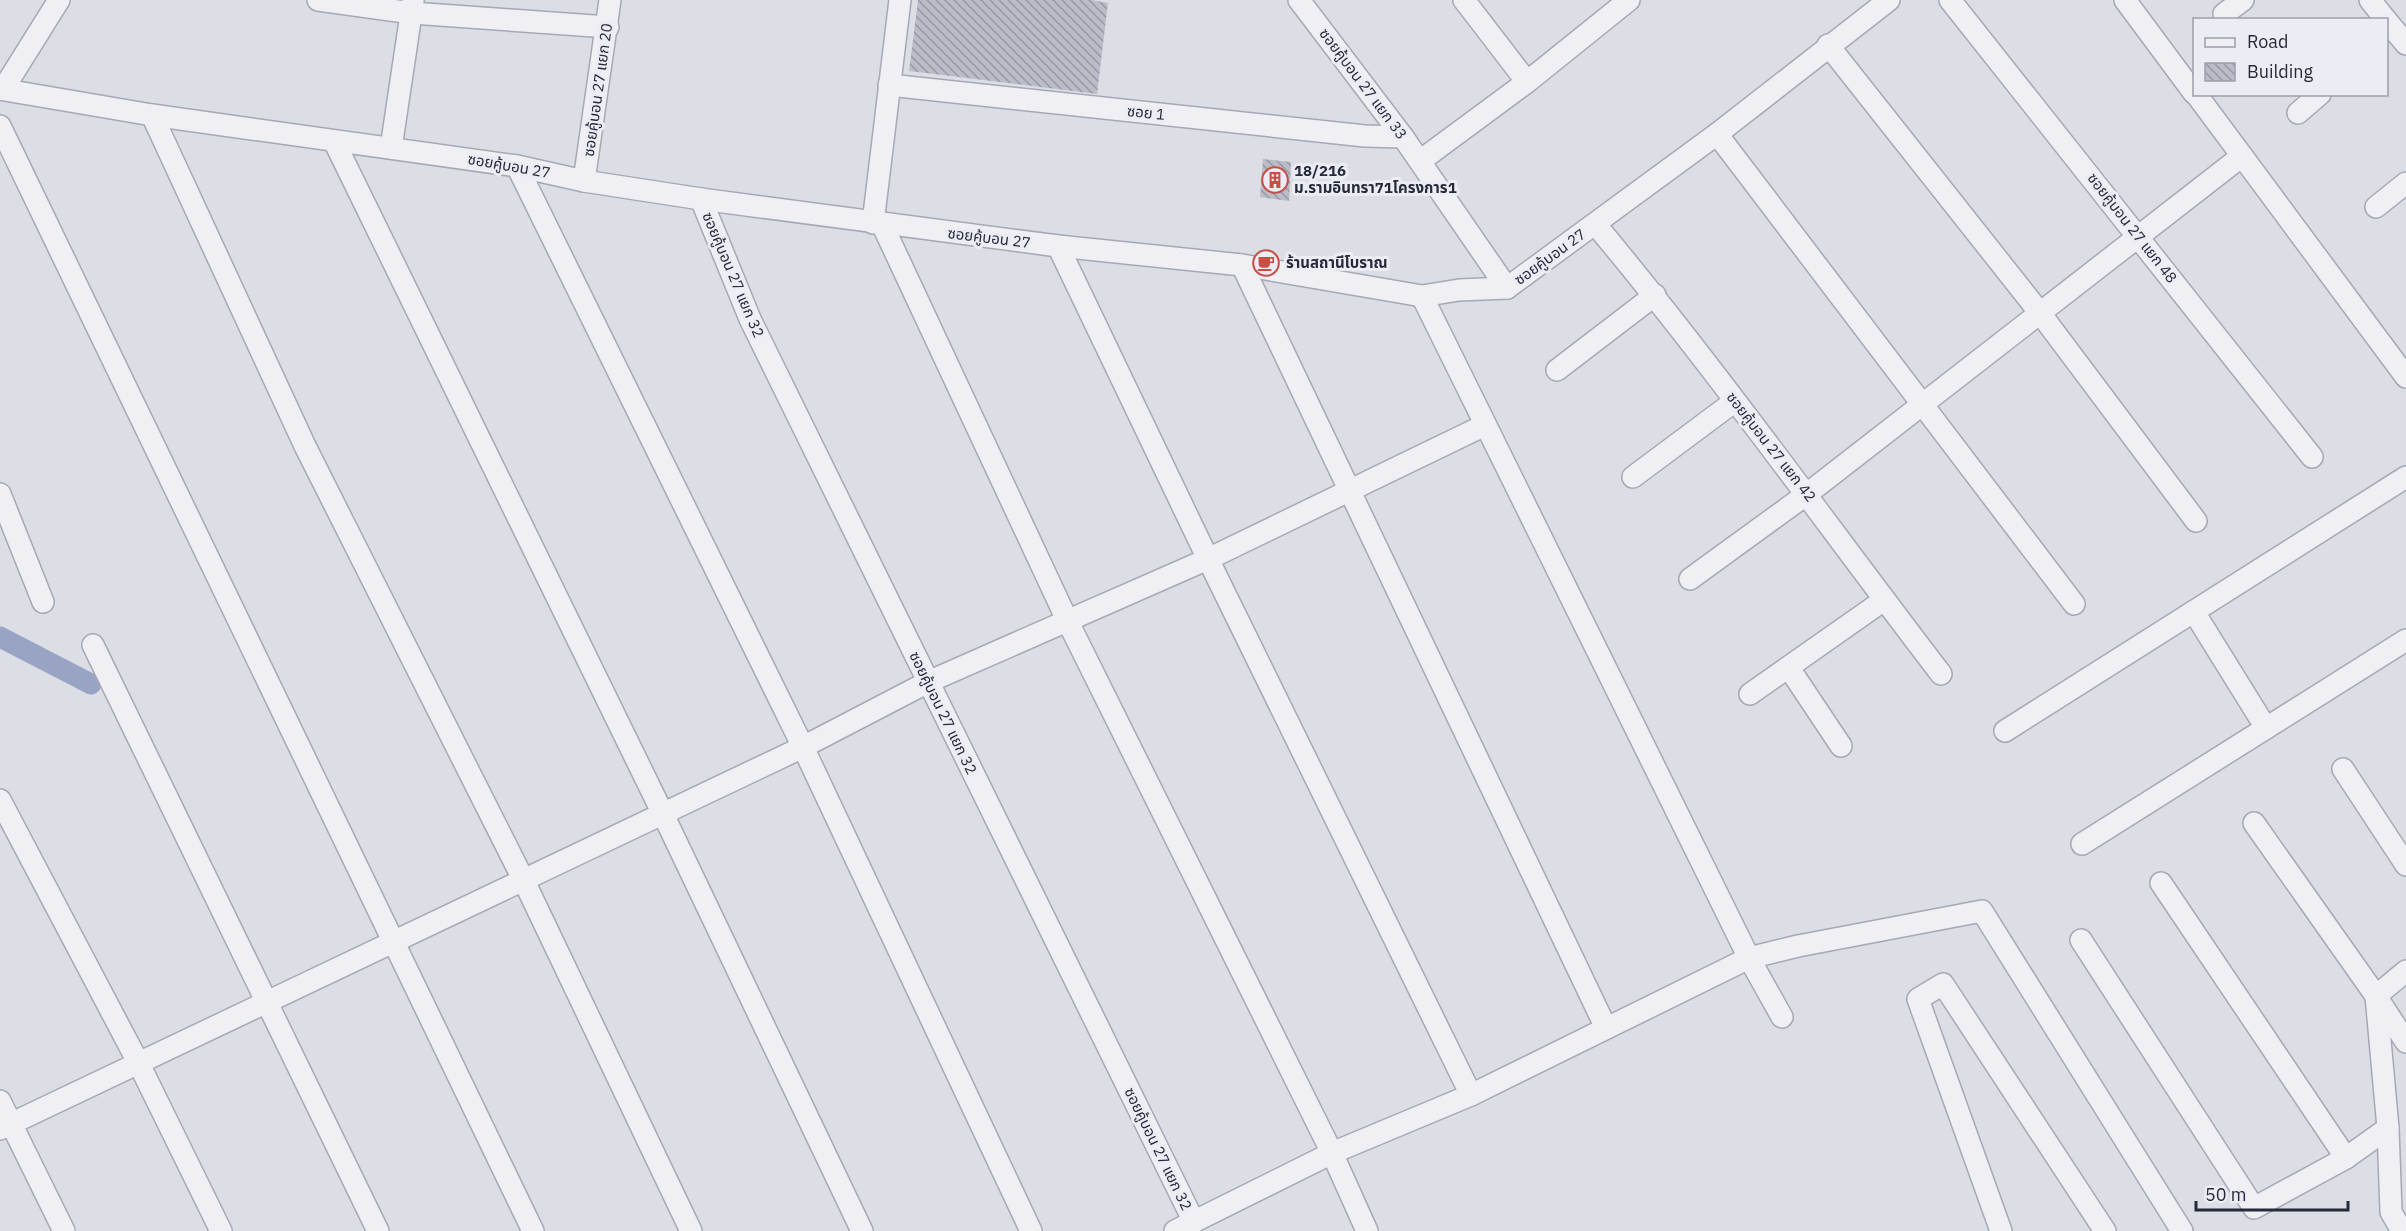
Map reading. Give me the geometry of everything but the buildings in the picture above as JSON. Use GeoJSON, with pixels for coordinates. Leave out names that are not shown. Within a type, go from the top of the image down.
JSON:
{"type":"FeatureCollection","features":[{"type":"Feature","properties":{"kind":"street"},"geometry":{"type":"LineString","coordinates":[[2,88],[59,0]]}},
{"type":"Feature","properties":{"kind":"street"},"geometry":{"type":"LineString","coordinates":[[318,0],[413,7],[608,27]]}},
{"type":"Feature","properties":{"kind":"street","name":"ซอยคู้บอน 27 แยก 20"},"geometry":{"type":"LineString","coordinates":[[584,181],[608,27],[610,0]]}},
{"type":"Feature","properties":{"kind":"street"},"geometry":{"type":"LineString","coordinates":[[900,0],[889,86],[878,223],[1068,622],[1332,1153],[1367,1231]]}},
{"type":"Feature","properties":{"kind":"street","name":"ซอยคู้บอน 27 แยก 33"},"geometry":{"type":"LineString","coordinates":[[1299,0],[1403,137],[1507,288]]}},
{"type":"Feature","properties":{"kind":"street"},"geometry":{"type":"LineString","coordinates":[[1464,0],[1527,82]]}},
{"type":"Feature","properties":{"kind":"street"},"geometry":{"type":"LineString","coordinates":[[1420,161],[1527,82],[1629,0]]}},
{"type":"Feature","properties":{"kind":"street","name":"ซอยคู้บอน 27"},"geometry":{"type":"LineString","coordinates":[[2,88],[152,115],[517,166],[584,181],[701,199],[1058,246],[1242,265],[1422,296],[1459,290],[1507,288],[1596,225],[1717,134],[1828,45],[1889,0]]}},
{"type":"Feature","properties":{"kind":"street","name":"ซอยคู้บอน 27 แยก 48"},"geometry":{"type":"LineString","coordinates":[[1950,0],[2312,457]]}},
{"type":"Feature","properties":{"kind":"street"},"geometry":{"type":"LineString","coordinates":[[2125,0],[2193,91]]}},
{"type":"Feature","properties":{"kind":"street"},"geometry":{"type":"LineString","coordinates":[[2224,14],[2243,0]]}},
{"type":"Feature","properties":{"kind":"street"},"geometry":{"type":"LineString","coordinates":[[2370,0],[2383,18]]}},
{"type":"Feature","properties":{"kind":"street"},"geometry":{"type":"LineString","coordinates":[[391,148],[413,7]]}},
{"type":"Feature","properties":{"kind":"street"},"geometry":{"type":"LineString","coordinates":[[1828,45],[2040,313],[2196,521]]}},
{"type":"Feature","properties":{"kind":"street","name":"ซอย 1"},"geometry":{"type":"LineString","coordinates":[[889,86],[1365,136],[1403,137]]}},
{"type":"Feature","properties":{"kind":"street"},"geometry":{"type":"LineString","coordinates":[[2197,96],[2406,377]]}},
{"type":"Feature","properties":{"kind":"street"},"geometry":{"type":"LineString","coordinates":[[2298,113],[2318,96]]}},
{"type":"Feature","properties":{"kind":"street"},"geometry":{"type":"LineString","coordinates":[[152,115],[305,446],[524,881],[691,1231]]}},
{"type":"Feature","properties":{"kind":"street"},"geometry":{"type":"LineString","coordinates":[[0,126],[533,1231]]}},
{"type":"Feature","properties":{"kind":"street"},"geometry":{"type":"LineString","coordinates":[[1717,134],[2074,604]]}},
{"type":"Feature","properties":{"kind":"street"},"geometry":{"type":"LineString","coordinates":[[334,141],[662,812],[862,1231]]}},
{"type":"Feature","properties":{"kind":"street"},"geometry":{"type":"LineString","coordinates":[[1690,579],[1807,494],[2242,156]]}},
{"type":"Feature","properties":{"kind":"street"},"geometry":{"type":"LineString","coordinates":[[517,166],[803,747],[1031,1231]]}},
{"type":"Feature","properties":{"kind":"street"},"geometry":{"type":"LineString","coordinates":[[2376,207],[2406,183]]}},
{"type":"Feature","properties":{"kind":"street","name":"ซอยคู้บอน 27 แยก 32"},"geometry":{"type":"LineString","coordinates":[[701,199],[750,319],[927,682],[1185,1226]]}},
{"type":"Feature","properties":{"kind":"street","name":"ซอยคู้บอน 27 แยก 42"},"geometry":{"type":"LineString","coordinates":[[1596,225],[1655,296],[1941,674]]}},
{"type":"Feature","properties":{"kind":"street"},"geometry":{"type":"LineString","coordinates":[[1058,246],[1208,559],[1471,1095]]}},
{"type":"Feature","properties":{"kind":"street"},"geometry":{"type":"LineString","coordinates":[[1242,265],[1606,1028]]}},
{"type":"Feature","properties":{"kind":"street"},"geometry":{"type":"LineString","coordinates":[[1422,296],[1749,958],[1782,1017]]}},
{"type":"Feature","properties":{"kind":"street"},"geometry":{"type":"LineString","coordinates":[[1557,370],[1655,296]]}},
{"type":"Feature","properties":{"kind":"street"},"geometry":{"type":"LineString","coordinates":[[1633,477],[1735,401]]}},
{"type":"Feature","properties":{"kind":"street"},"geometry":{"type":"LineString","coordinates":[[5,1126],[140,1064],[524,881],[662,812],[803,747],[927,682],[1208,559],[1485,425]]}},
{"type":"Feature","properties":{"kind":"street"},"geometry":{"type":"LineString","coordinates":[[2005,731],[2406,477]]}},
{"type":"Feature","properties":{"kind":"street"},"geometry":{"type":"LineString","coordinates":[[0,494],[43,602]]}},
{"type":"Feature","properties":{"kind":"street"},"geometry":{"type":"LineString","coordinates":[[1750,694],[1884,600]]}},
{"type":"Feature","properties":{"kind":"street"},"geometry":{"type":"LineString","coordinates":[[2194,612],[2266,728]]}},
{"type":"Feature","properties":{"kind":"street"},"geometry":{"type":"LineString","coordinates":[[2082,844],[2406,640]]}},
{"type":"Feature","properties":{"kind":"street"},"geometry":{"type":"LineString","coordinates":[[93,645],[378,1231]]}},
{"type":"Feature","properties":{"kind":"street"},"geometry":{"type":"LineString","coordinates":[[1789,668],[1841,746]]}},
{"type":"Feature","properties":{"kind":"street"},"geometry":{"type":"LineString","coordinates":[[2343,769],[2406,864]]}},
{"type":"Feature","properties":{"kind":"street"},"geometry":{"type":"LineString","coordinates":[[0,800],[140,1064],[221,1231]]}},
{"type":"Feature","properties":{"kind":"street"},"geometry":{"type":"LineString","coordinates":[[2254,823],[2406,1042]]}},
{"type":"Feature","properties":{"kind":"street"},"geometry":{"type":"LineString","coordinates":[[2161,883],[2346,1158]]}},
{"type":"Feature","properties":{"kind":"street"},"geometry":{"type":"LineString","coordinates":[[1185,1226],[1332,1153],[1471,1095],[1749,958],[1798,946],[1982,910],[2182,1231]]}},
{"type":"Feature","properties":{"kind":"street"},"geometry":{"type":"LineString","coordinates":[[2081,940],[2254,1209],[2346,1158],[2388,1128]]}},
{"type":"Feature","properties":{"kind":"street"},"geometry":{"type":"LineString","coordinates":[[2376,996],[2406,971]]}},
{"type":"Feature","properties":{"kind":"street"},"geometry":{"type":"LineString","coordinates":[[2001,1231],[1918,999],[1943,984],[2105,1231]]}},
{"type":"Feature","properties":{"kind":"street"},"geometry":{"type":"LineString","coordinates":[[2376,996],[2388,1128],[2391,1212],[2402,1231]]}},
{"type":"Feature","properties":{"kind":"street"},"geometry":{"type":"LineString","coordinates":[[0,1101],[5,1126],[64,1231]]}},
{"type":"Feature","properties":{"kind":"waterway"},"geometry":{"type":"LineString","coordinates":[[0,637],[91,684]]}},
{"type":"Feature","properties":{"kind":"place","name":"18/216 ม.รามอินทรา71โครงการ1"},"geometry":{"type":"Point","coordinates":[1275,180]}},
{"type":"Feature","properties":{"kind":"place","name":"ร้านสถานีโบราณ"},"geometry":{"type":"Point","coordinates":[1266,263]}}]}
